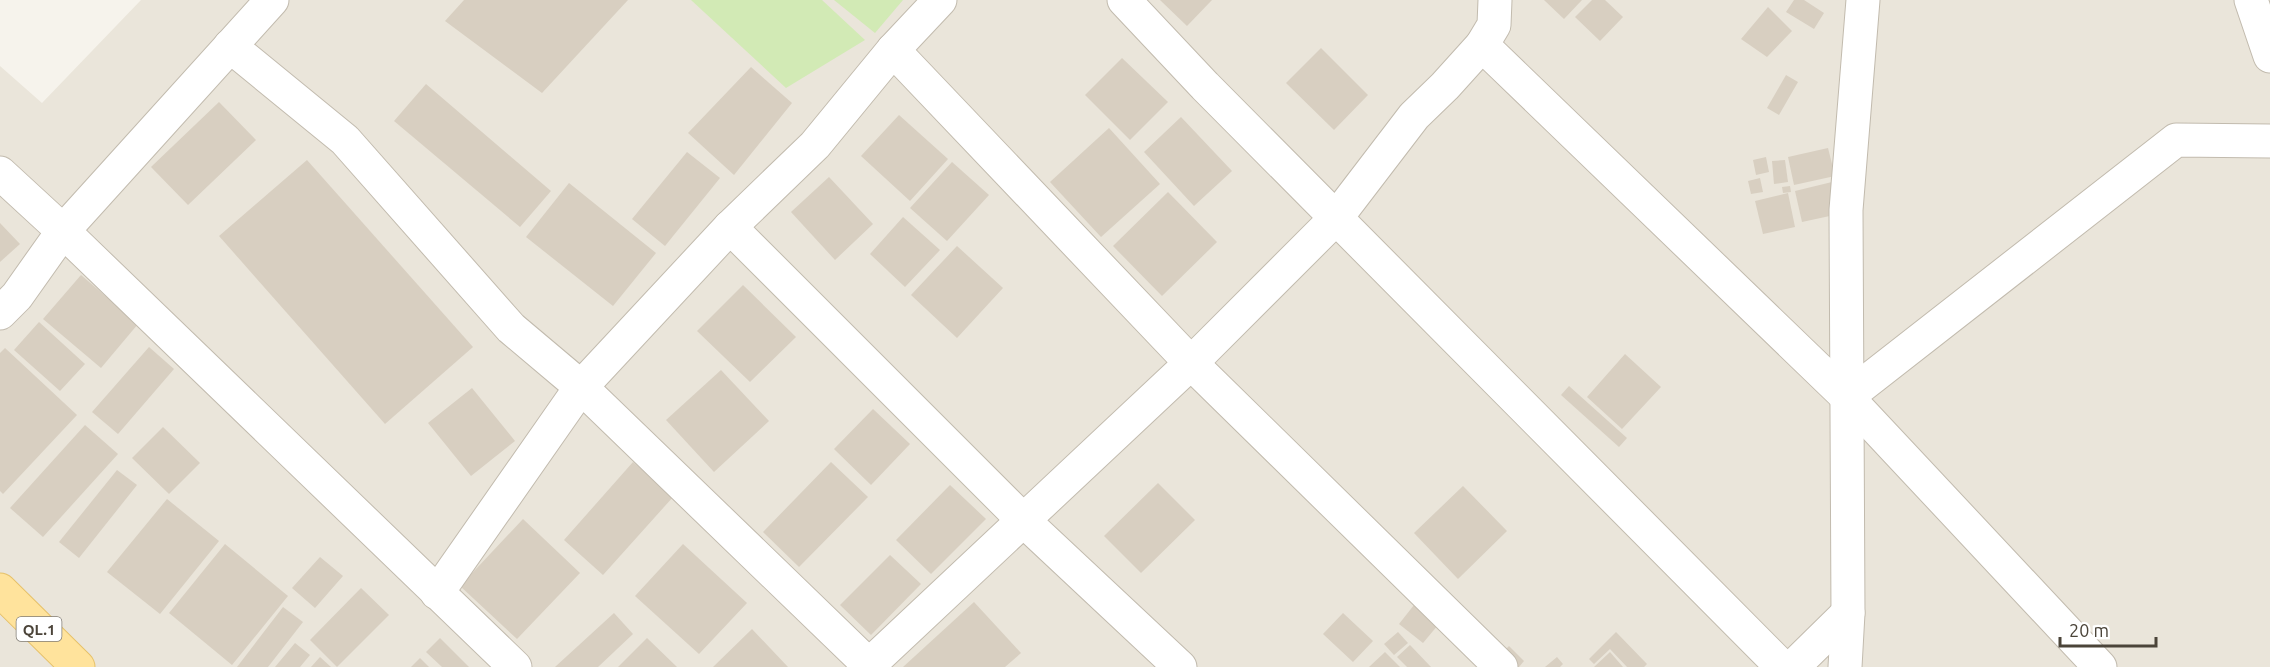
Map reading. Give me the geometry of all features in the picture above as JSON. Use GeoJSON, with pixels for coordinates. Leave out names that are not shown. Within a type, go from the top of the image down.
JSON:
{"type":"FeatureCollection","features":[{"type":"Feature","properties":{"kind":"main road","name":"QL.1"},"geometry":{"type":"LineString","coordinates":[[0,590],[78,667]]}},
{"type":"Feature","properties":{"kind":"street"},"geometry":{"type":"LineString","coordinates":[[0,313],[18,296],[63,231],[272,0]]}},
{"type":"Feature","properties":{"kind":"street"},"geometry":{"type":"LineString","coordinates":[[437,592],[581,387],[730,227],[815,145],[893,50],[940,0]]}},
{"type":"Feature","properties":{"kind":"street"},"geometry":{"type":"LineString","coordinates":[[1124,0],[1336,218],[1782,667]]}},
{"type":"Feature","properties":{"kind":"street"},"geometry":{"type":"LineString","coordinates":[[230,46],[345,140],[511,328],[581,387],[869,666],[1191,363],[1336,218],[1414,116],[1482,45],[1494,25],[1495,0]]}},
{"type":"Feature","properties":{"kind":"street"},"geometry":{"type":"LineString","coordinates":[[1845,667],[1848,613],[1846,210],[1863,0]]}},
{"type":"Feature","properties":{"kind":"street"},"geometry":{"type":"LineString","coordinates":[[2251,0],[2270,56]]}},
{"type":"Feature","properties":{"kind":"street"},"geometry":{"type":"LineString","coordinates":[[1482,45],[1847,397],[2100,667]]}},
{"type":"Feature","properties":{"kind":"street"},"geometry":{"type":"LineString","coordinates":[[893,50],[1191,363],[1501,667]]}},
{"type":"Feature","properties":{"kind":"street"},"geometry":{"type":"LineString","coordinates":[[1847,397],[2176,140],[2270,141]]}},
{"type":"Feature","properties":{"kind":"street"},"geometry":{"type":"LineString","coordinates":[[0,173],[515,667]]}},
{"type":"Feature","properties":{"kind":"street"},"geometry":{"type":"LineString","coordinates":[[730,227],[1024,521],[1180,667]]}},
{"type":"Feature","properties":{"kind":"street"},"geometry":{"type":"LineString","coordinates":[[1793,667],[1848,613]]}},
{"type":"Feature","properties":{"kind":"shaded area"},"geometry":{"type":"Polygon","coordinates":[[[141,0],[2270,0],[2270,667],[0,667],[0,66],[42,103],[141,0]]]}},
{"type":"Feature","properties":{"kind":"green space"},"geometry":{"type":"Polygon","coordinates":[[[691,0],[822,0],[865,40],[786,88],[691,0]]]}},
{"type":"Feature","properties":{"kind":"green space"},"geometry":{"type":"Polygon","coordinates":[[[834,0],[903,0],[875,33],[834,0]]]}},
{"type":"Feature","properties":{"kind":"building"},"geometry":{"type":"Polygon","coordinates":[[[464,0],[628,0],[542,93],[445,21],[464,0]]]}},
{"type":"Feature","properties":{"kind":"building"},"geometry":{"type":"Polygon","coordinates":[[[1160,0],[1212,0],[1187,26],[1160,0]]]}},
{"type":"Feature","properties":{"kind":"building"},"geometry":{"type":"Polygon","coordinates":[[[1544,0],[1582,0],[1564,19],[1544,0]]]}},
{"type":"Feature","properties":{"kind":"building"},"geometry":{"type":"Polygon","coordinates":[[[1592,0],[1605,0],[1623,17],[1600,41],[1575,17],[1592,0]]]}},
{"type":"Feature","properties":{"kind":"building"},"geometry":{"type":"Polygon","coordinates":[[[1794,0],[1804,0],[1824,13],[1814,29],[1786,12],[1794,0]]]}},
{"type":"Feature","properties":{"kind":"building"},"geometry":{"type":"Polygon","coordinates":[[[1768,7],[1792,31],[1767,57],[1741,39],[1768,7]]]}},
{"type":"Feature","properties":{"kind":"building"},"geometry":{"type":"Polygon","coordinates":[[[1321,48],[1368,95],[1334,130],[1286,83],[1321,48]]]}},
{"type":"Feature","properties":{"kind":"building"},"geometry":{"type":"Polygon","coordinates":[[[1122,58],[1168,102],[1130,140],[1085,95],[1122,58]]]}},
{"type":"Feature","properties":{"kind":"building"},"geometry":{"type":"Polygon","coordinates":[[[751,67],[792,103],[734,175],[688,133],[751,67]]]}},
{"type":"Feature","properties":{"kind":"building"},"geometry":{"type":"Polygon","coordinates":[[[1786,75],[1798,82],[1779,115],[1767,108],[1786,75]]]}},
{"type":"Feature","properties":{"kind":"building"},"geometry":{"type":"Polygon","coordinates":[[[426,84],[551,191],[520,227],[394,121],[426,84]]]}},
{"type":"Feature","properties":{"kind":"building"},"geometry":{"type":"Polygon","coordinates":[[[219,102],[256,140],[188,205],[151,167],[219,102]]]}},
{"type":"Feature","properties":{"kind":"building"},"geometry":{"type":"Polygon","coordinates":[[[899,115],[948,159],[910,201],[861,156],[899,115]]]}},
{"type":"Feature","properties":{"kind":"building"},"geometry":{"type":"Polygon","coordinates":[[[1181,117],[1232,171],[1194,206],[1144,152],[1181,117]]]}},
{"type":"Feature","properties":{"kind":"building"},"geometry":{"type":"Polygon","coordinates":[[[1109,128],[1160,184],[1101,237],[1050,182],[1109,128]]]}},
{"type":"Feature","properties":{"kind":"building"},"geometry":{"type":"Polygon","coordinates":[[[1828,148],[1835,176],[1794,185],[1788,157],[1828,148]]]}},
{"type":"Feature","properties":{"kind":"building"},"geometry":{"type":"Polygon","coordinates":[[[687,152],[720,178],[665,246],[632,219],[687,152]]]}},
{"type":"Feature","properties":{"kind":"building"},"geometry":{"type":"Polygon","coordinates":[[[1766,157],[1769,172],[1756,175],[1753,160],[1766,157]]]}},
{"type":"Feature","properties":{"kind":"building"},"geometry":{"type":"Polygon","coordinates":[[[307,160],[473,347],[385,424],[219,236],[307,160]]]}},
{"type":"Feature","properties":{"kind":"building"},"geometry":{"type":"Polygon","coordinates":[[[1785,160],[1788,182],[1774,184],[1772,161],[1785,160]]]}},
{"type":"Feature","properties":{"kind":"building"},"geometry":{"type":"Polygon","coordinates":[[[952,162],[989,195],[947,241],[910,208],[952,162]]]}},
{"type":"Feature","properties":{"kind":"building"},"geometry":{"type":"Polygon","coordinates":[[[829,177],[873,224],[835,260],[791,212],[829,177]]]}},
{"type":"Feature","properties":{"kind":"building"},"geometry":{"type":"Polygon","coordinates":[[[1760,178],[1763,192],[1751,194],[1748,181],[1760,178]]]}},
{"type":"Feature","properties":{"kind":"building"},"geometry":{"type":"Polygon","coordinates":[[[1832,182],[1839,214],[1802,222],[1795,191],[1832,182]]]}},
{"type":"Feature","properties":{"kind":"building"},"geometry":{"type":"Polygon","coordinates":[[[569,183],[656,253],[613,306],[526,237],[569,183]]]}},
{"type":"Feature","properties":{"kind":"building"},"geometry":{"type":"Polygon","coordinates":[[[1790,186],[1791,192],[1783,193],[1782,187],[1790,186]]]}},
{"type":"Feature","properties":{"kind":"building"},"geometry":{"type":"Polygon","coordinates":[[[1168,192],[1217,242],[1162,296],[1113,246],[1168,192]]]}},
{"type":"Feature","properties":{"kind":"building"},"geometry":{"type":"Polygon","coordinates":[[[1788,193],[1795,227],[1763,234],[1755,201],[1788,193]]]}},
{"type":"Feature","properties":{"kind":"building"},"geometry":{"type":"Polygon","coordinates":[[[903,217],[940,250],[905,287],[870,254],[903,217]]]}},
{"type":"Feature","properties":{"kind":"building"},"geometry":{"type":"Polygon","coordinates":[[[0,223],[20,244],[0,262],[0,223]]]}},
{"type":"Feature","properties":{"kind":"building"},"geometry":{"type":"Polygon","coordinates":[[[957,246],[1003,288],[957,338],[911,295],[957,246]]]}},
{"type":"Feature","properties":{"kind":"building"},"geometry":{"type":"Polygon","coordinates":[[[81,275],[138,324],[101,368],[43,319],[81,275]]]}},
{"type":"Feature","properties":{"kind":"building"},"geometry":{"type":"Polygon","coordinates":[[[743,285],[796,337],[750,382],[697,331],[743,285]]]}},
{"type":"Feature","properties":{"kind":"building"},"geometry":{"type":"Polygon","coordinates":[[[39,322],[85,364],[60,391],[14,350],[39,322]]]}},
{"type":"Feature","properties":{"kind":"building"},"geometry":{"type":"Polygon","coordinates":[[[149,347],[174,369],[118,434],[92,412],[149,347]]]}},
{"type":"Feature","properties":{"kind":"building"},"geometry":{"type":"Polygon","coordinates":[[[5,348],[77,415],[3,494],[0,491],[0,353],[5,348]]]}},
{"type":"Feature","properties":{"kind":"building"},"geometry":{"type":"Polygon","coordinates":[[[1625,354],[1661,387],[1622,429],[1587,397],[1625,354]]]}},
{"type":"Feature","properties":{"kind":"building"},"geometry":{"type":"Polygon","coordinates":[[[721,370],[769,421],[714,472],[666,420],[721,370]]]}},
{"type":"Feature","properties":{"kind":"building"},"geometry":{"type":"Polygon","coordinates":[[[1569,386],[1627,438],[1619,447],[1561,395],[1569,386]]]}},
{"type":"Feature","properties":{"kind":"building"},"geometry":{"type":"Polygon","coordinates":[[[472,388],[515,441],[471,476],[428,423],[472,388]]]}},
{"type":"Feature","properties":{"kind":"building"},"geometry":{"type":"Polygon","coordinates":[[[873,409],[910,444],[871,485],[834,449],[873,409]]]}},
{"type":"Feature","properties":{"kind":"building"},"geometry":{"type":"Polygon","coordinates":[[[85,425],[118,454],[43,537],[10,508],[85,425]]]}},
{"type":"Feature","properties":{"kind":"building"},"geometry":{"type":"Polygon","coordinates":[[[163,427],[200,463],[169,494],[132,458],[163,427]]]}},
{"type":"Feature","properties":{"kind":"building"},"geometry":{"type":"Polygon","coordinates":[[[633,462],[673,497],[603,575],[564,540],[633,462]]]}},
{"type":"Feature","properties":{"kind":"building"},"geometry":{"type":"Polygon","coordinates":[[[831,462],[868,497],[799,567],[763,532],[831,462]]]}},
{"type":"Feature","properties":{"kind":"building"},"geometry":{"type":"Polygon","coordinates":[[[117,470],[137,485],[79,558],[59,542],[117,470]]]}},
{"type":"Feature","properties":{"kind":"building"},"geometry":{"type":"Polygon","coordinates":[[[1158,483],[1195,520],[1141,573],[1104,536],[1158,483]]]}},
{"type":"Feature","properties":{"kind":"building"},"geometry":{"type":"Polygon","coordinates":[[[950,485],[986,519],[931,574],[896,540],[950,485]]]}},
{"type":"Feature","properties":{"kind":"building"},"geometry":{"type":"Polygon","coordinates":[[[1463,486],[1507,531],[1458,579],[1414,533],[1463,486]]]}},
{"type":"Feature","properties":{"kind":"building"},"geometry":{"type":"Polygon","coordinates":[[[167,499],[219,541],[160,614],[107,572],[167,499]]]}},
{"type":"Feature","properties":{"kind":"building"},"geometry":{"type":"Polygon","coordinates":[[[523,519],[580,573],[517,639],[460,586],[523,519]]]}},
{"type":"Feature","properties":{"kind":"building"},"geometry":{"type":"Polygon","coordinates":[[[225,544],[288,596],[232,665],[169,613],[225,544]]]}},
{"type":"Feature","properties":{"kind":"building"},"geometry":{"type":"Polygon","coordinates":[[[683,544],[747,603],[699,654],[635,596],[683,544]]]}},
{"type":"Feature","properties":{"kind":"building"},"geometry":{"type":"Polygon","coordinates":[[[890,555],[921,584],[871,635],[840,605],[890,555]]]}},
{"type":"Feature","properties":{"kind":"building"},"geometry":{"type":"Polygon","coordinates":[[[320,557],[343,576],[315,608],[292,588],[320,557]]]}},
{"type":"Feature","properties":{"kind":"building"},"geometry":{"type":"Polygon","coordinates":[[[361,588],[389,615],[337,667],[310,640],[361,588]]]}},
{"type":"Feature","properties":{"kind":"building"},"geometry":{"type":"Polygon","coordinates":[[[974,602],[1021,653],[1005,667],[903,667],[974,602]]]}},
{"type":"Feature","properties":{"kind":"building"},"geometry":{"type":"Polygon","coordinates":[[[1414,605],[1438,625],[1423,643],[1399,624],[1414,605]]]}},
{"type":"Feature","properties":{"kind":"building"},"geometry":{"type":"Polygon","coordinates":[[[283,607],[303,622],[268,667],[237,667],[283,607]]]}},
{"type":"Feature","properties":{"kind":"building"},"geometry":{"type":"Polygon","coordinates":[[[614,613],[633,634],[598,667],[555,667],[614,613]]]}},
{"type":"Feature","properties":{"kind":"building"},"geometry":{"type":"Polygon","coordinates":[[[1343,613],[1373,641],[1353,662],[1323,634],[1343,613]]]}},
{"type":"Feature","properties":{"kind":"building"},"geometry":{"type":"Polygon","coordinates":[[[752,629],[788,667],[713,667],[752,629]]]}},
{"type":"Feature","properties":{"kind":"building"},"geometry":{"type":"Polygon","coordinates":[[[1398,632],[1408,643],[1394,655],[1384,644],[1398,632]]]}},
{"type":"Feature","properties":{"kind":"building"},"geometry":{"type":"Polygon","coordinates":[[[1616,632],[1647,664],[1644,667],[1627,667],[1610,649],[1594,664],[1589,659],[1616,632]]]}},
{"type":"Feature","properties":{"kind":"building"},"geometry":{"type":"Polygon","coordinates":[[[440,638],[469,667],[442,667],[426,652],[440,638]]]}},
{"type":"Feature","properties":{"kind":"building"},"geometry":{"type":"Polygon","coordinates":[[[647,638],[677,667],[618,667],[647,638]]]}},
{"type":"Feature","properties":{"kind":"building"},"geometry":{"type":"Polygon","coordinates":[[[295,643],[310,655],[300,667],[275,667],[295,643]]]}},
{"type":"Feature","properties":{"kind":"building"},"geometry":{"type":"Polygon","coordinates":[[[1410,645],[1431,667],[1407,667],[1397,657],[1410,645]]]}},
{"type":"Feature","properties":{"kind":"building"},"geometry":{"type":"Polygon","coordinates":[[[1509,646],[1524,661],[1519,667],[1507,667],[1497,658],[1509,646]]]}},
{"type":"Feature","properties":{"kind":"building"},"geometry":{"type":"Polygon","coordinates":[[[1385,652],[1400,667],[1369,667],[1385,652]]]}},
{"type":"Feature","properties":{"kind":"building"},"geometry":{"type":"Polygon","coordinates":[[[1610,652],[1623,667],[1594,667],[1610,652]]]}},
{"type":"Feature","properties":{"kind":"building"},"geometry":{"type":"Polygon","coordinates":[[[320,657],[331,667],[311,667],[320,657]]]}},
{"type":"Feature","properties":{"kind":"building"},"geometry":{"type":"Polygon","coordinates":[[[1557,657],[1563,664],[1560,667],[1545,667],[1557,657]]]}},
{"type":"Feature","properties":{"kind":"building"},"geometry":{"type":"Polygon","coordinates":[[[420,658],[429,667],[411,667],[420,658]]]}}]}
